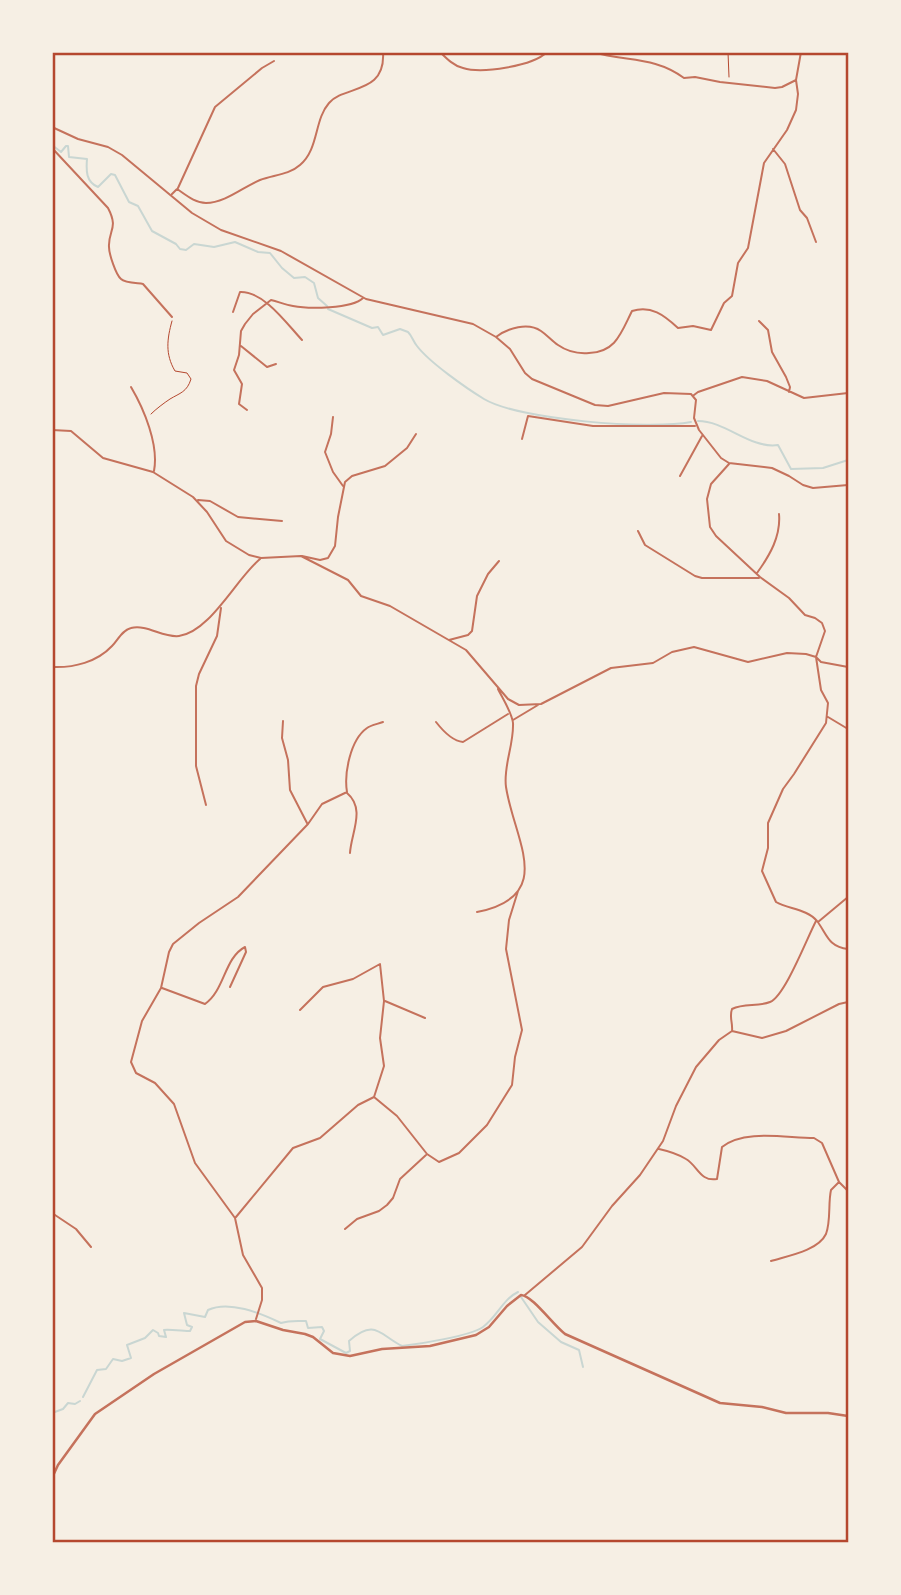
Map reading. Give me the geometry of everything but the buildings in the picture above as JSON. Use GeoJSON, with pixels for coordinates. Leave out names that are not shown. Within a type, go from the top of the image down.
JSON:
{"type":"FeatureCollection","features":[{"type":"Feature","properties":{"kind":"street"},"geometry":{"type":"LineString","coordinates":[[177,189],[196,201],[214,202],[261,179],[289,172],[300,166],[314,144],[328,104],[334,97],[367,85],[375,78],[383,52]]}},
{"type":"Feature","properties":{"kind":"street"},"geometry":{"type":"LineString","coordinates":[[440,52],[453,64],[476,70],[531,63],[547,52]]}},
{"type":"Feature","properties":{"kind":"street"},"geometry":{"type":"LineString","coordinates":[[593,52],[653,62],[684,78],[695,77],[782,88],[796,80]]}},
{"type":"Feature","properties":{"kind":"street"},"geometry":{"type":"LineString","coordinates":[[496,337],[521,326],[531,327],[540,330],[556,344],[575,354],[603,352],[619,338],[632,311],[640,308],[660,312],[678,328],[693,326],[711,330],[724,303],[732,296],[738,263],[748,248],[764,163],[787,130],[796,110],[796,80],[801,52]]}},
{"type":"Feature","properties":{"kind":"street"},"geometry":{"type":"LineString","coordinates":[[171,195],[177,189],[215,107],[274,61]]}},
{"type":"Feature","properties":{"kind":"street"},"geometry":{"type":"LineString","coordinates":[[52,127],[78,139],[108,147],[122,155],[192,213],[220,230],[281,251],[364,298],[473,324],[496,337],[510,349],[532,379],[595,405],[608,406],[664,393],[694,396],[698,392],[742,377],[767,381],[804,398],[849,393]]}},
{"type":"Feature","properties":{"kind":"street"},"geometry":{"type":"LineString","coordinates":[[52,148],[108,208],[113,217],[114,228],[109,246],[119,278],[124,282],[143,284],[172,317]]}},
{"type":"Feature","properties":{"kind":"street"},"geometry":{"type":"LineString","coordinates":[[773,148],[785,164],[800,210],[807,218],[816,242]]}},
{"type":"Feature","properties":{"kind":"street"},"geometry":{"type":"LineString","coordinates":[[233,312],[240,292],[251,294],[266,303],[302,340]]}},
{"type":"Feature","properties":{"kind":"street"},"geometry":{"type":"LineString","coordinates":[[247,410],[239,404],[242,384],[234,370],[242,331],[266,303],[271,300],[294,306],[320,308],[357,303],[364,298]]}},
{"type":"Feature","properties":{"kind":"street"},"geometry":{"type":"LineString","coordinates":[[759,321],[768,330],[772,352],[786,377],[789,393]]}},
{"type":"Feature","properties":{"kind":"street"},"geometry":{"type":"LineString","coordinates":[[240,345],[267,367],[276,364]]}},
{"type":"Feature","properties":{"kind":"street"},"geometry":{"type":"LineString","coordinates":[[131,387],[146,415],[156,461],[153,472]]}},
{"type":"Feature","properties":{"kind":"street"},"geometry":{"type":"LineString","coordinates":[[694,396],[696,424],[703,436],[729,463],[772,468],[813,488],[849,485]]}},
{"type":"Feature","properties":{"kind":"street"},"geometry":{"type":"LineString","coordinates":[[523,439],[528,416],[593,426],[696,424]]}},
{"type":"Feature","properties":{"kind":"street"},"geometry":{"type":"LineString","coordinates":[[333,417],[325,452],[333,472],[344,486]]}},
{"type":"Feature","properties":{"kind":"street"},"geometry":{"type":"LineString","coordinates":[[52,430],[71,431],[103,458],[153,472],[197,500],[226,541],[249,555],[261,558],[300,556],[325,560],[332,553],[344,486],[352,476],[384,466],[407,448],[416,434]]}},
{"type":"Feature","properties":{"kind":"street"},"geometry":{"type":"LineString","coordinates":[[680,476],[703,436]]}},
{"type":"Feature","properties":{"kind":"street"},"geometry":{"type":"LineString","coordinates":[[729,463],[711,484],[707,499],[710,527],[716,536],[760,577],[789,598],[805,615],[822,623],[825,631],[816,657],[821,690],[828,703],[828,716],[820,735],[783,789],[774,807],[768,823],[768,848],[762,871],[776,902],[804,912],[817,921],[831,942],[842,949],[849,949]]}},
{"type":"Feature","properties":{"kind":"street"},"geometry":{"type":"LineString","coordinates":[[197,500],[210,501],[238,517],[282,521]]}},
{"type":"Feature","properties":{"kind":"street"},"geometry":{"type":"LineString","coordinates":[[757,573],[779,532],[779,514]]}},
{"type":"Feature","properties":{"kind":"street"},"geometry":{"type":"LineString","coordinates":[[638,531],[645,545],[702,578],[760,577]]}},
{"type":"Feature","properties":{"kind":"street"},"geometry":{"type":"LineString","coordinates":[[300,556],[348,580],[361,596],[390,606],[470,653],[514,703],[541,704]]}},
{"type":"Feature","properties":{"kind":"street"},"geometry":{"type":"LineString","coordinates":[[52,667],[79,664],[100,657],[123,632],[131,628],[180,636],[208,619],[221,607],[246,570],[261,558]]}},
{"type":"Feature","properties":{"kind":"street"},"geometry":{"type":"LineString","coordinates":[[448,640],[468,635],[472,631],[477,596],[488,574],[499,561]]}},
{"type":"Feature","properties":{"kind":"street"},"geometry":{"type":"LineString","coordinates":[[206,805],[196,765],[196,697],[199,674],[217,636],[221,607]]}},
{"type":"Feature","properties":{"kind":"street"},"geometry":{"type":"LineString","coordinates":[[374,1097],[399,1118],[427,1154],[439,1162],[459,1153],[487,1125],[512,1085],[522,1030],[506,949],[509,920],[526,874],[526,860],[506,787],[506,769],[513,721],[518,716],[611,668],[653,663],[682,649],[694,647],[748,662],[788,653],[816,657],[821,662],[849,667]]}},
{"type":"Feature","properties":{"kind":"street"},"geometry":{"type":"LineString","coordinates":[[495,684],[513,721]]}},
{"type":"Feature","properties":{"kind":"street"},"geometry":{"type":"LineString","coordinates":[[436,722],[445,733],[463,742],[509,714]]}},
{"type":"Feature","properties":{"kind":"street"},"geometry":{"type":"LineString","coordinates":[[828,716],[849,729]]}},
{"type":"Feature","properties":{"kind":"street"},"geometry":{"type":"LineString","coordinates":[[283,721],[282,738],[288,760],[290,790],[308,824]]}},
{"type":"Feature","properties":{"kind":"street"},"geometry":{"type":"LineString","coordinates":[[349,853],[357,810],[356,801],[347,792],[346,772],[355,745],[365,729],[383,722]]}},
{"type":"Feature","properties":{"kind":"street"},"geometry":{"type":"LineString","coordinates":[[256,1321],[262,1289],[243,1255],[235,1217],[195,1163],[173,1104],[155,1083],[135,1073],[131,1062],[142,1021],[161,988],[173,944],[238,897],[308,824],[322,804],[347,792]]}},
{"type":"Feature","properties":{"kind":"street"},"geometry":{"type":"LineString","coordinates":[[477,912],[497,908],[518,891]]}},
{"type":"Feature","properties":{"kind":"street"},"geometry":{"type":"LineString","coordinates":[[52,1478],[58,1465],[95,1414],[154,1374],[215,1341],[238,1325],[256,1321],[305,1334],[333,1353],[350,1356],[382,1349],[430,1346],[475,1335],[489,1327],[513,1299],[525,1295],[582,1247],[612,1206],[640,1175],[658,1148],[692,1074],[713,1046],[732,1031],[732,1009],[777,999],[817,921],[849,897]]}},
{"type":"Feature","properties":{"kind":"street"},"geometry":{"type":"LineString","coordinates":[[161,988],[205,1004],[221,983],[235,956],[245,947],[246,952],[230,987]]}},
{"type":"Feature","properties":{"kind":"street"},"geometry":{"type":"LineString","coordinates":[[235,1217],[293,1148],[320,1138],[358,1105],[374,1097],[384,1066],[380,1038],[384,1001],[380,964],[353,979],[323,987],[300,1010]]}},
{"type":"Feature","properties":{"kind":"street"},"geometry":{"type":"LineString","coordinates":[[384,1001],[425,1018]]}},
{"type":"Feature","properties":{"kind":"street"},"geometry":{"type":"LineString","coordinates":[[732,1031],[762,1038],[786,1031],[839,1004],[849,1002]]}},
{"type":"Feature","properties":{"kind":"street"},"geometry":{"type":"LineString","coordinates":[[658,1148],[689,1160],[707,1179],[714,1180],[717,1179],[722,1147],[731,1140],[749,1137],[814,1138],[822,1143],[839,1182],[849,1191]]}},
{"type":"Feature","properties":{"kind":"street"},"geometry":{"type":"LineString","coordinates":[[345,1229],[358,1219],[387,1205],[393,1198],[400,1179],[427,1154]]}},
{"type":"Feature","properties":{"kind":"street"},"geometry":{"type":"LineString","coordinates":[[771,1261],[807,1248],[822,1239],[827,1226],[831,1190],[839,1182]]}},
{"type":"Feature","properties":{"kind":"street"},"geometry":{"type":"LineString","coordinates":[[52,1213],[76,1229],[92,1247]]}},
{"type":"Feature","properties":{"kind":"street"},"geometry":{"type":"LineString","coordinates":[[525,1295],[565,1334],[720,1403],[762,1407],[786,1413],[849,1416]]}},
{"type":"Feature","properties":{"kind":"path"},"geometry":{"type":"LineString","coordinates":[[728,52],[729,83]]}},
{"type":"Feature","properties":{"kind":"path"},"geometry":{"type":"LineString","coordinates":[[146,415],[150,415],[170,398],[179,397],[189,386],[191,379],[187,373],[175,370],[167,358],[172,317]]}},
{"type":"Feature","properties":{"kind":"waterway"},"geometry":{"type":"LineString","coordinates":[[52,145],[61,152],[68,146],[69,157],[87,159],[89,179],[98,187],[111,174],[115,175],[129,202],[138,206],[152,231],[180,249],[186,250],[194,244],[214,247],[235,242],[258,252],[270,253],[294,278],[305,277],[314,283],[318,298],[327,306]]}},
{"type":"Feature","properties":{"kind":"waterway"},"geometry":{"type":"LineString","coordinates":[[328,309],[372,328],[378,327],[383,335],[400,329],[408,332],[439,367],[484,399],[501,406],[554,418],[617,424],[691,422]]}},
{"type":"Feature","properties":{"kind":"waterway"},"geometry":{"type":"LineString","coordinates":[[698,421],[718,425],[758,443],[778,445],[791,469],[823,468],[848,460]]}},
{"type":"Feature","properties":{"kind":"waterway"},"geometry":{"type":"LineString","coordinates":[[83,1397],[97,1370],[106,1369],[113,1359],[122,1361],[131,1358],[127,1345],[145,1338],[153,1330],[159,1336],[166,1337],[164,1330],[190,1331],[192,1327],[187,1325],[184,1313],[205,1317],[208,1310],[225,1306],[254,1312],[281,1323],[306,1321],[308,1328],[322,1327],[324,1331],[320,1339],[346,1353],[350,1351],[349,1341],[365,1331],[377,1331],[402,1346],[476,1330],[488,1323],[508,1299],[518,1292]]}},
{"type":"Feature","properties":{"kind":"waterway"},"geometry":{"type":"LineString","coordinates":[[521,1297],[538,1322],[561,1342],[579,1350],[583,1367]]}},
{"type":"Feature","properties":{"kind":"waterway"},"geometry":{"type":"LineString","coordinates":[[52,1413],[63,1409],[68,1403],[75,1404],[80,1401]]}}]}
